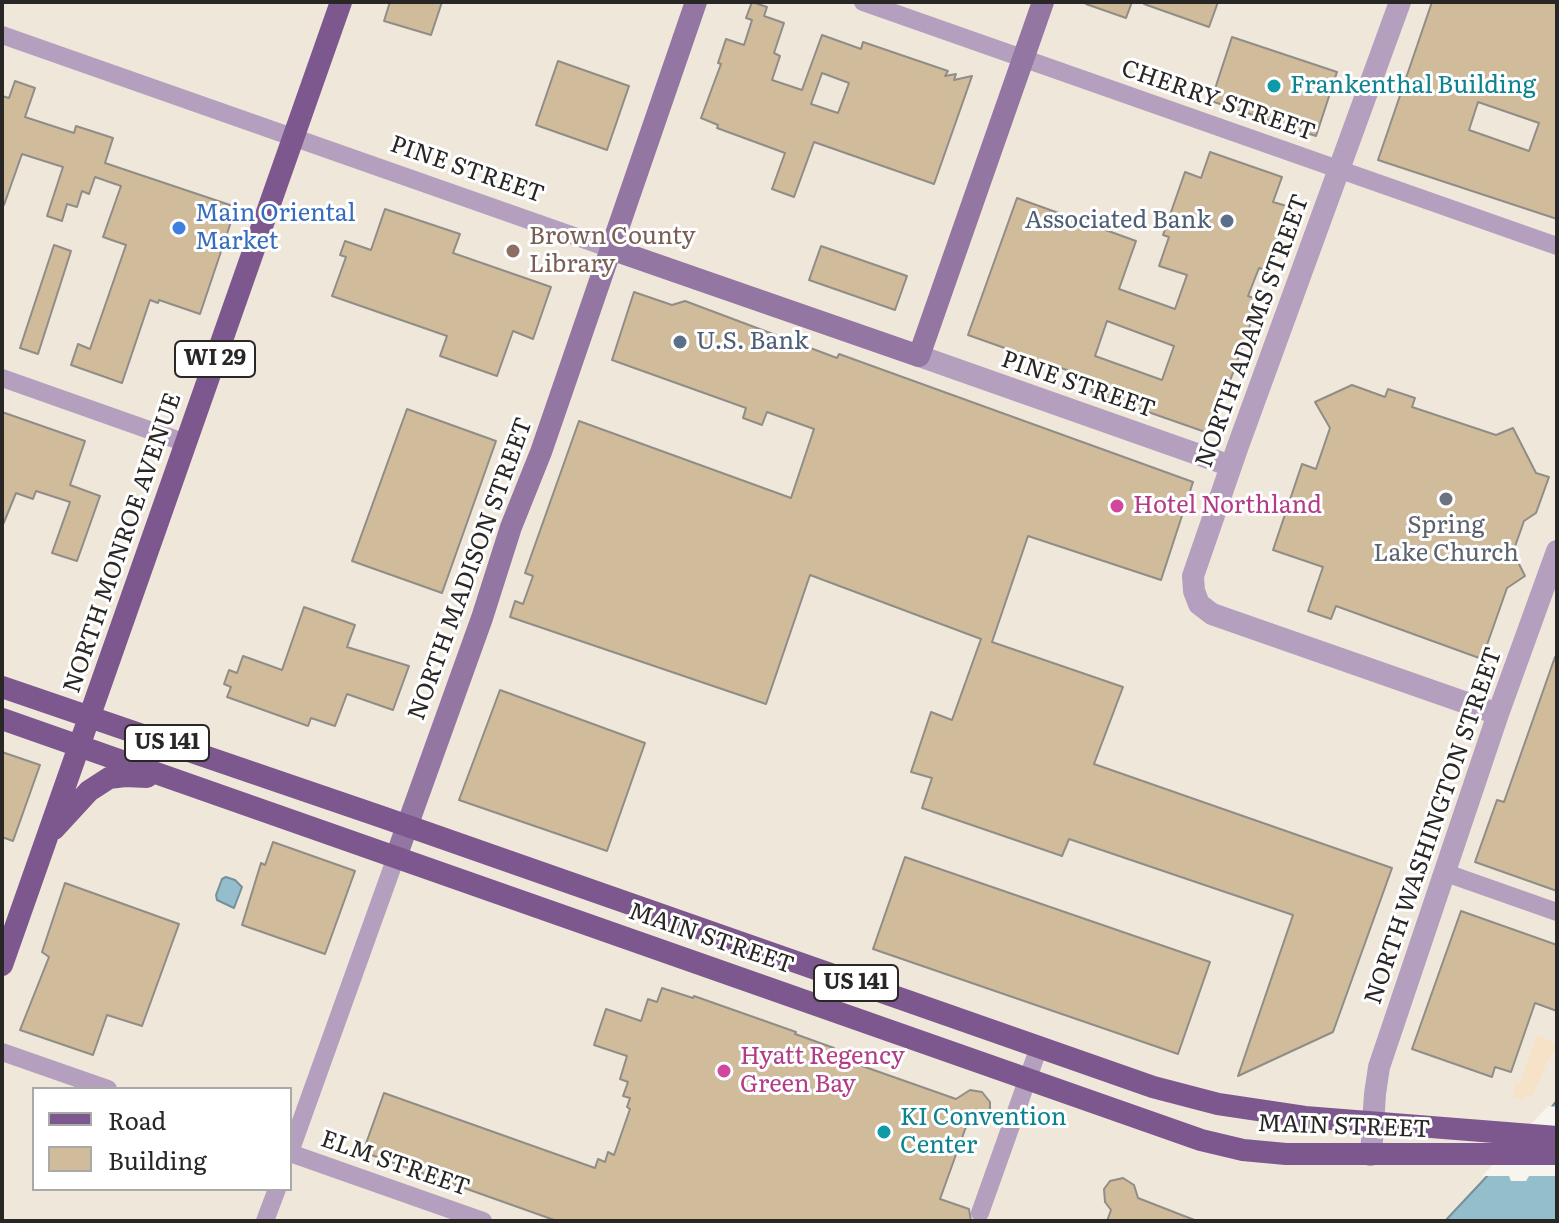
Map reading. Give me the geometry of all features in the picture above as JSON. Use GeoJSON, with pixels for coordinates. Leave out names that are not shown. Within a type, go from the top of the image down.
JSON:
{"type":"FeatureCollection","features":[{"type":"Feature","properties":{"kind":"main road","name":"NORTH MONROE AVENUE"},"geometry":{"type":"LineString","coordinates":[[2,965],[341,2]]}},
{"type":"Feature","properties":{"kind":"main road","name":"NORTH MADISON STREET"},"geometry":{"type":"LineString","coordinates":[[396,857],[696,2]]}},
{"type":"Feature","properties":{"kind":"main road"},"geometry":{"type":"LineString","coordinates":[[919,356],[1043,2]]}},
{"type":"Feature","properties":{"kind":"main road","name":"PINE STREET"},"geometry":{"type":"LineString","coordinates":[[611,249],[919,356]]}},
{"type":"Feature","properties":{"kind":"main road","name":"MAIN STREET"},"geometry":{"type":"LineString","coordinates":[[2,687],[1148,1086],[1218,1104],[1305,1117],[1557,1137]]}},
{"type":"Feature","properties":{"kind":"main road","name":"MAIN STREET"},"geometry":{"type":"LineString","coordinates":[[2,719],[1172,1130],[1226,1146],[1286,1154],[1557,1154]]}},
{"type":"Feature","properties":{"kind":"main road"},"geometry":{"type":"LineString","coordinates":[[48,835],[89,791],[109,778],[125,776],[173,781]]}},
{"type":"Feature","properties":{"kind":"street","name":"CHERRY STREET"},"geometry":{"type":"LineString","coordinates":[[863,2],[1557,246]]}},
{"type":"Feature","properties":{"kind":"street","name":"NORTH ADAMS STREET"},"geometry":{"type":"LineString","coordinates":[[1400,2],[1231,466],[1193,576],[1194,591],[1199,604],[1212,614],[1498,714]]}},
{"type":"Feature","properties":{"kind":"street","name":"PINE STREET"},"geometry":{"type":"LineString","coordinates":[[2,35],[611,249]]}},
{"type":"Feature","properties":{"kind":"street","name":"PINE STREET"},"geometry":{"type":"LineString","coordinates":[[919,356],[1231,466]]}},
{"type":"Feature","properties":{"kind":"street"},"geometry":{"type":"LineString","coordinates":[[2,378],[186,443]]}},
{"type":"Feature","properties":{"kind":"street","name":"NORTH WASHINGTON STREET"},"geometry":{"type":"LineString","coordinates":[[1371,1155],[1379,1067],[1498,714],[1552,580],[1557,551]]}},
{"type":"Feature","properties":{"kind":"street","name":"NORTH MADISON STREET"},"geometry":{"type":"LineString","coordinates":[[292,1147],[396,857]]}},
{"type":"Feature","properties":{"kind":"street"},"geometry":{"type":"LineString","coordinates":[[1446,873],[1557,912]]}},
{"type":"Feature","properties":{"kind":"street"},"geometry":{"type":"LineString","coordinates":[[980,1213],[1039,1047]]}},
{"type":"Feature","properties":{"kind":"street"},"geometry":{"type":"LineString","coordinates":[[2,1052],[102,1087]]}},
{"type":"Feature","properties":{"kind":"street","name":"ELM STREET"},"geometry":{"type":"LineString","coordinates":[[292,1154],[483,1221]]}},
{"type":"Feature","properties":{"kind":"street"},"geometry":{"type":"LineString","coordinates":[[265,1221],[276,1191]]}},
{"type":"Feature","properties":{"kind":"shaded area"},"geometry":{"type":"Polygon","coordinates":[[[2,2],[1557,2],[1557,1100],[1445,1221],[2,1221],[2,2]]]}},
{"type":"Feature","properties":{"kind":"shaded area"},"geometry":{"type":"Polygon","coordinates":[[[1537,1035],[1557,1045],[1557,1049],[1547,1062],[1532,1097],[1526,1096],[1523,1100],[1513,1098],[1515,1083],[1520,1083],[1537,1035]]]}},
{"type":"Feature","properties":{"kind":"water"},"geometry":{"type":"Polygon","coordinates":[[[226,877],[242,887],[234,908],[217,900],[222,879],[226,877]]]}},
{"type":"Feature","properties":{"kind":"water"},"geometry":{"type":"Polygon","coordinates":[[[1557,1100],[1557,1221],[1445,1221],[1550,1109],[1557,1100]]]}},
{"type":"Feature","properties":{"kind":"pier"},"geometry":{"type":"Polygon","coordinates":[[[1548,1106],[1557,1107],[1557,1176],[1529,1176],[1526,1181],[1511,1181],[1509,1176],[1482,1176],[1548,1106]]]}},
{"type":"Feature","properties":{"kind":"building"},"geometry":{"type":"Polygon","coordinates":[[[390,2],[442,2],[431,35],[384,21],[390,2]]]}},
{"type":"Feature","properties":{"kind":"building"},"geometry":{"type":"Polygon","coordinates":[[[752,2],[767,7],[764,16],[784,23],[774,53],[780,56],[772,80],[802,90],[822,35],[861,49],[863,42],[948,71],[945,76],[956,74],[954,80],[972,76],[934,184],[814,142],[794,197],[772,189],[785,153],[717,128],[718,125],[701,118],[721,64],[718,63],[726,39],[744,45],[752,20],[746,18],[752,2]],[[822,73],[811,104],[838,113],[849,83],[822,73]]]}},
{"type":"Feature","properties":{"kind":"building"},"geometry":{"type":"Polygon","coordinates":[[[1086,2],[1132,2],[1126,18],[1086,2]]]}},
{"type":"Feature","properties":{"kind":"building"},"geometry":{"type":"Polygon","coordinates":[[[1144,2],[1218,2],[1209,27],[1144,2]]]}},
{"type":"Feature","properties":{"kind":"building"},"geometry":{"type":"Polygon","coordinates":[[[1432,2],[1557,2],[1557,219],[1378,160],[1432,2]],[[1478,102],[1469,130],[1529,151],[1539,123],[1478,102]]]}},
{"type":"Feature","properties":{"kind":"building","name":"Frankenthal Building"},"geometry":{"type":"Polygon","coordinates":[[[1232,37],[1337,72],[1316,136],[1211,101],[1232,37]]]}},
{"type":"Feature","properties":{"kind":"building"},"geometry":{"type":"Polygon","coordinates":[[[558,61],[629,86],[607,150],[536,125],[558,61]]]}},
{"type":"Feature","properties":{"kind":"building"},"geometry":{"type":"Polygon","coordinates":[[[15,81],[35,88],[25,117],[74,133],[76,126],[113,138],[105,163],[236,207],[200,314],[159,300],[158,303],[150,300],[122,383],[71,365],[78,344],[90,349],[126,245],[103,237],[121,186],[95,177],[89,194],[82,191],[77,207],[67,204],[62,221],[47,216],[63,167],[22,154],[2,205],[2,96],[9,98],[15,81]]]}},
{"type":"Feature","properties":{"kind":"building"},"geometry":{"type":"Polygon","coordinates":[[[1210,152],[1282,177],[1273,202],[1290,207],[1268,271],[1259,268],[1248,296],[1259,300],[1211,434],[1091,392],[1095,380],[968,335],[1017,198],[1136,241],[1119,289],[1175,309],[1187,275],[1159,266],[1169,237],[1163,235],[1185,172],[1201,178],[1210,152]],[[1107,321],[1095,356],[1162,380],[1174,346],[1107,321]]]}},
{"type":"Feature","properties":{"kind":"building"},"geometry":{"type":"Polygon","coordinates":[[[385,209],[460,234],[453,253],[551,287],[533,339],[513,331],[497,376],[440,356],[447,336],[332,296],[346,257],[340,255],[345,241],[371,250],[385,209]]]}},
{"type":"Feature","properties":{"kind":"building"},"geometry":{"type":"Polygon","coordinates":[[[54,245],[71,251],[38,354],[20,348],[54,245]]]}},
{"type":"Feature","properties":{"kind":"building"},"geometry":{"type":"Polygon","coordinates":[[[821,246],[907,276],[895,310],[809,280],[821,246]]]}},
{"type":"Feature","properties":{"kind":"building"},"geometry":{"type":"Polygon","coordinates":[[[634,292],[672,305],[685,301],[837,358],[839,354],[1193,482],[1161,580],[1028,536],[992,642],[1123,687],[1094,764],[1392,868],[1333,1032],[1238,1076],[1293,915],[1069,839],[1062,856],[922,808],[932,778],[911,772],[931,712],[952,720],[981,639],[810,575],[766,704],[510,617],[515,601],[523,604],[533,576],[525,573],[579,421],[791,498],[814,429],[767,412],[762,425],[743,418],[746,408],[612,360],[634,292]]]}},
{"type":"Feature","properties":{"kind":"building"},"geometry":{"type":"Polygon","coordinates":[[[1352,385],[1385,397],[1388,389],[1415,398],[1412,407],[1496,435],[1513,428],[1536,473],[1549,477],[1536,513],[1524,521],[1513,552],[1525,576],[1507,588],[1482,659],[1336,606],[1331,619],[1308,611],[1323,567],[1273,550],[1302,464],[1316,469],[1330,428],[1315,402],[1352,385]]]}},
{"type":"Feature","properties":{"kind":"building"},"geometry":{"type":"Polygon","coordinates":[[[407,409],[496,441],[442,593],[352,561],[407,409]]]}},
{"type":"Feature","properties":{"kind":"building"},"geometry":{"type":"Polygon","coordinates":[[[2,412],[85,441],[70,485],[100,496],[77,561],[52,553],[70,502],[36,491],[33,499],[16,493],[2,527],[2,412]]]}},
{"type":"Feature","properties":{"kind":"building"},"geometry":{"type":"Polygon","coordinates":[[[304,607],[355,625],[347,647],[409,666],[393,710],[347,694],[335,726],[311,718],[308,726],[227,697],[231,687],[224,684],[229,670],[237,673],[243,656],[282,670],[304,607]]]}},
{"type":"Feature","properties":{"kind":"building"},"geometry":{"type":"Polygon","coordinates":[[[1555,657],[1557,891],[1475,862],[1497,800],[1504,802],[1555,657]]]}},
{"type":"Feature","properties":{"kind":"building"},"geometry":{"type":"Polygon","coordinates":[[[500,690],[645,743],[607,851],[459,800],[500,690]]]}},
{"type":"Feature","properties":{"kind":"building"},"geometry":{"type":"Polygon","coordinates":[[[2,752],[40,765],[13,841],[2,837],[2,752]]]}},
{"type":"Feature","properties":{"kind":"building"},"geometry":{"type":"Polygon","coordinates":[[[273,842],[355,871],[325,954],[242,925],[261,863],[265,865],[273,842]]]}},
{"type":"Feature","properties":{"kind":"building"},"geometry":{"type":"Polygon","coordinates":[[[905,857],[1210,962],[1178,1054],[873,949],[905,857]]]}},
{"type":"Feature","properties":{"kind":"building"},"geometry":{"type":"Polygon","coordinates":[[[65,883],[179,924],[142,1026],[107,1015],[93,1055],[20,1030],[49,957],[42,952],[65,883]]]}},
{"type":"Feature","properties":{"kind":"building"},"geometry":{"type":"Polygon","coordinates":[[[1461,911],[1557,945],[1557,1011],[1535,1003],[1511,1072],[1495,1067],[1492,1077],[1412,1049],[1461,911]]]}},
{"type":"Feature","properties":{"kind":"building"},"geometry":{"type":"Polygon","coordinates":[[[662,988],[796,1032],[834,1048],[831,1055],[956,1099],[970,1090],[982,1092],[990,1102],[990,1112],[984,1120],[967,1124],[940,1199],[969,1209],[971,1221],[557,1221],[363,1152],[384,1093],[595,1168],[598,1159],[605,1162],[608,1152],[614,1155],[630,1109],[627,1107],[630,1098],[623,1096],[628,1082],[620,1079],[627,1056],[594,1045],[606,1009],[641,1021],[648,999],[657,1002],[662,988]]]}},
{"type":"Feature","properties":{"kind":"building"},"geometry":{"type":"Polygon","coordinates":[[[1123,1178],[1134,1185],[1138,1198],[1197,1221],[1107,1221],[1111,1210],[1105,1202],[1104,1189],[1110,1181],[1123,1178]]]}},
{"type":"Feature","properties":{"kind":"place","name":"Frankenthal Building"},"geometry":{"type":"Point","coordinates":[1274,86]}},
{"type":"Feature","properties":{"kind":"place","name":"Associated Bank"},"geometry":{"type":"Point","coordinates":[1227,221]}},
{"type":"Feature","properties":{"kind":"place","name":"Main Oriental Market"},"geometry":{"type":"Point","coordinates":[179,228]}},
{"type":"Feature","properties":{"kind":"place","name":"Brown County Library"},"geometry":{"type":"Point","coordinates":[513,251]}},
{"type":"Feature","properties":{"kind":"place","name":"U.S. Bank"},"geometry":{"type":"Point","coordinates":[680,342]}},
{"type":"Feature","properties":{"kind":"place","name":"Spring Lake Church"},"geometry":{"type":"Point","coordinates":[1446,499]}},
{"type":"Feature","properties":{"kind":"place","name":"Hotel Northland"},"geometry":{"type":"Point","coordinates":[1117,506]}},
{"type":"Feature","properties":{"kind":"place","name":"Hyatt Regency Green Bay"},"geometry":{"type":"Point","coordinates":[724,1071]}},
{"type":"Feature","properties":{"kind":"place","name":"KI Convention Center"},"geometry":{"type":"Point","coordinates":[884,1132]}}]}
